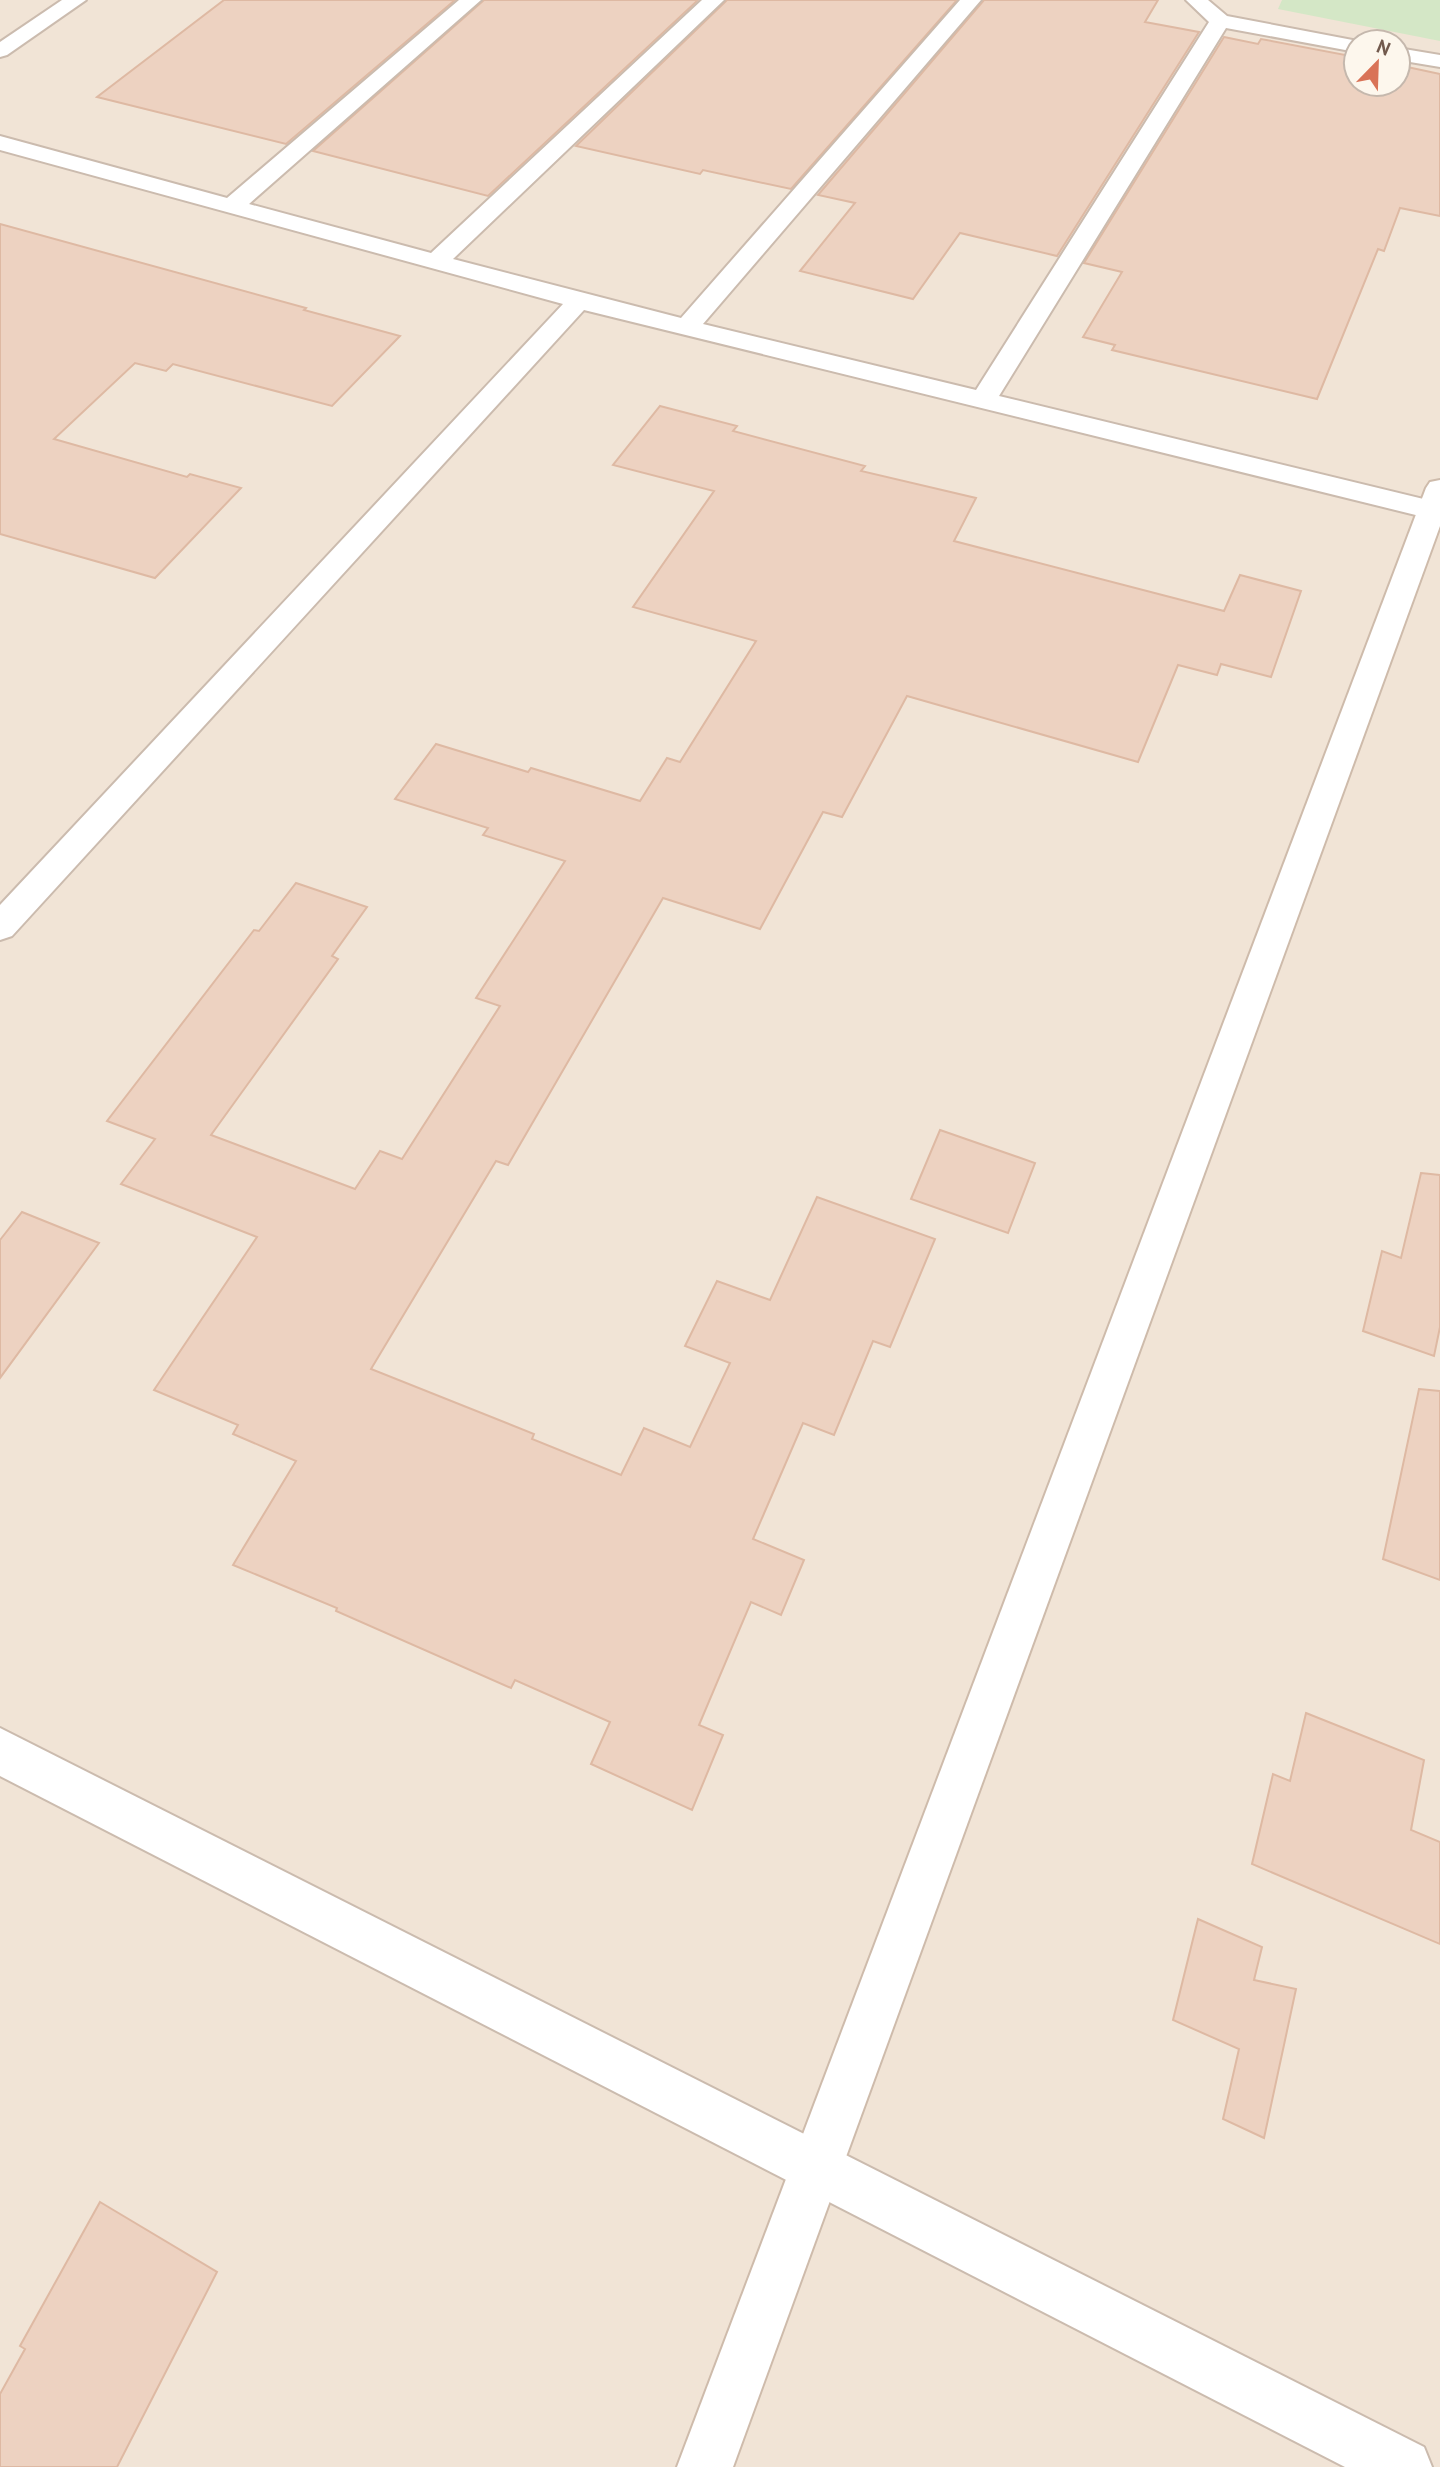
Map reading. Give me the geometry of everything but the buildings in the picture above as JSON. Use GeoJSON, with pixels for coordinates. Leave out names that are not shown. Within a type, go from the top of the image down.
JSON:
{"type":"FeatureCollection","features":[{"type":"Feature","properties":{"kind":"street"},"geometry":{"type":"LineString","coordinates":[[0,51],[76,0]]}},
{"type":"Feature","properties":{"kind":"street"},"geometry":{"type":"LineString","coordinates":[[232,206],[471,0]]}},
{"type":"Feature","properties":{"kind":"street"},"geometry":{"type":"LineString","coordinates":[[437,261],[714,0]]}},
{"type":"Feature","properties":{"kind":"street"},"geometry":{"type":"LineString","coordinates":[[687,327],[971,0]]}},
{"type":"Feature","properties":{"kind":"street"},"geometry":{"type":"LineString","coordinates":[[1196,0],[1220,21],[1342,43]]}},
{"type":"Feature","properties":{"kind":"street"},"geometry":{"type":"LineString","coordinates":[[982,400],[1220,21]]}},
{"type":"Feature","properties":{"kind":"street"},"geometry":{"type":"LineString","coordinates":[[1412,56],[1440,61]]}},
{"type":"Feature","properties":{"kind":"street"},"geometry":{"type":"LineString","coordinates":[[0,143],[579,301],[982,400],[1437,504],[814,2168],[705,2467]]}},
{"type":"Feature","properties":{"kind":"street"},"geometry":{"type":"LineString","coordinates":[[0,927],[579,301]]}},
{"type":"Feature","properties":{"kind":"street"},"geometry":{"type":"LineString","coordinates":[[0,1751],[1404,2467]]}},
{"type":"Feature","properties":{"kind":"shaded area"},"geometry":{"type":"Polygon","coordinates":[[[0,0],[1440,0],[1440,2467],[0,2467],[0,0]]]}},
{"type":"Feature","properties":{"kind":"green space"},"geometry":{"type":"Polygon","coordinates":[[[1282,0],[1440,0],[1440,41],[1412,35],[1412,28],[1374,28],[1278,9],[1282,0]]]}}]}
